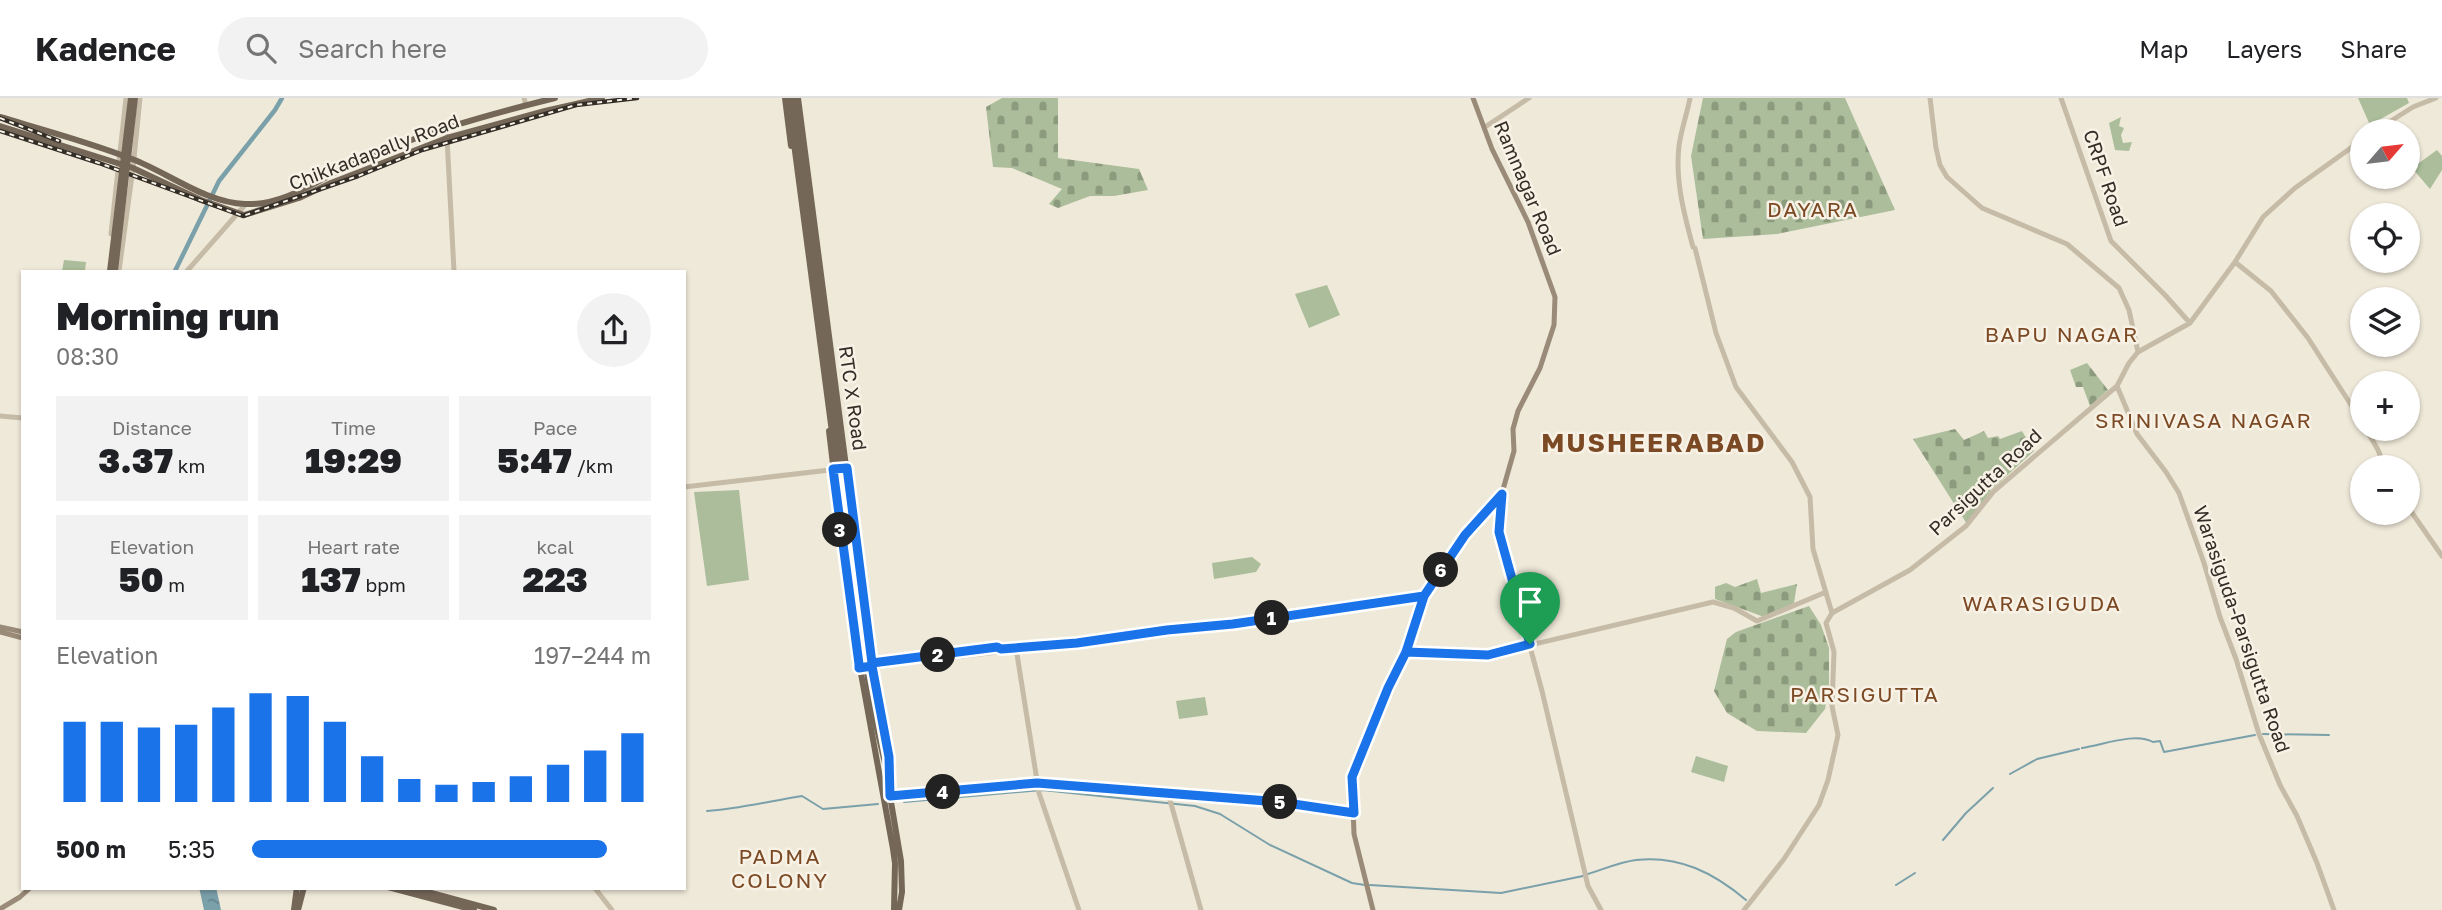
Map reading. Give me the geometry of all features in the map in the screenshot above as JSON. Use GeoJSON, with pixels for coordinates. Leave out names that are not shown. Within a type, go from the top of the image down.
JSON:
{"type":"FeatureCollection","features":[{"type":"Feature","properties":{"kind":"main road"},"geometry":{"type":"LineString","coordinates":[[113,270],[133,98]]}},
{"type":"Feature","properties":{"kind":"main road","name":"Chikkadapally Road"},"geometry":{"type":"LineString","coordinates":[[0,117],[134,159],[194,189],[245,205],[271,201],[302,190],[348,166],[444,129],[525,102],[555,98]]}},
{"type":"Feature","properties":{"kind":"main road","name":"Chikkadapally Road"},"geometry":{"type":"LineString","coordinates":[[239,213],[244,215],[272,208],[447,138],[602,98]]}},
{"type":"Feature","properties":{"kind":"main road","name":"RTC X Road"},"geometry":{"type":"LineString","coordinates":[[786,98],[854,636],[894,856],[897,910]]}},
{"type":"Feature","properties":{"kind":"main road","name":"RTC X Road"},"geometry":{"type":"LineString","coordinates":[[786,98],[857,622],[854,636]]}},
{"type":"Feature","properties":{"kind":"main road"},"geometry":{"type":"LineString","coordinates":[[796,98],[871,703],[888,771]]}},
{"type":"Feature","properties":{"kind":"main road","name":"RTC X Road"},"geometry":{"type":"LineString","coordinates":[[796,98],[872,664],[889,757],[890,796],[901,861],[902,892],[897,910]]}},
{"type":"Feature","properties":{"kind":"main road","name":"Ramnagar Road"},"geometry":{"type":"LineString","coordinates":[[1373,910],[1354,834],[1352,777],[1406,652],[1424,596],[1465,535],[1502,494],[1514,451],[1513,429],[1518,411],[1540,368],[1555,325],[1555,297],[1528,222],[1492,149],[1473,98]]}},
{"type":"Feature","properties":{"kind":"main road"},"geometry":{"type":"LineString","coordinates":[[788,122],[801,121]]}},
{"type":"Feature","properties":{"kind":"main road"},"geometry":{"type":"LineString","coordinates":[[0,126],[133,168],[201,200],[239,213]]}},
{"type":"Feature","properties":{"kind":"main road"},"geometry":{"type":"LineString","coordinates":[[0,627],[21,634]]}},
{"type":"Feature","properties":{"kind":"main road"},"geometry":{"type":"LineString","coordinates":[[0,632],[21,635]]}},
{"type":"Feature","properties":{"kind":"main road"},"geometry":{"type":"LineString","coordinates":[[0,909],[28,890]]}},
{"type":"Feature","properties":{"kind":"main road"},"geometry":{"type":"LineString","coordinates":[[296,910],[297,890]]}},
{"type":"Feature","properties":{"kind":"main road"},"geometry":{"type":"LineString","coordinates":[[296,910],[303,890]]}},
{"type":"Feature","properties":{"kind":"main road"},"geometry":{"type":"LineString","coordinates":[[399,890],[474,910]]}},
{"type":"Feature","properties":{"kind":"main road"},"geometry":{"type":"LineString","coordinates":[[421,890],[494,910]]}},
{"type":"Feature","properties":{"kind":"street"},"geometry":{"type":"LineString","coordinates":[[113,270],[119,163],[133,98]]}},
{"type":"Feature","properties":{"kind":"street"},"geometry":{"type":"LineString","coordinates":[[113,270],[133,168],[133,98]]}},
{"type":"Feature","properties":{"kind":"street"},"geometry":{"type":"LineString","coordinates":[[1485,127],[1529,98]]}},
{"type":"Feature","properties":{"kind":"street"},"geometry":{"type":"LineString","coordinates":[[1690,98],[1678,160],[1678,180],[1685,218],[1716,333],[1736,387],[1793,462],[1810,497],[1813,549],[1832,613],[1826,623],[1834,652],[1832,706],[1838,735],[1828,780],[1819,805],[1784,859],[1744,910]]}},
{"type":"Feature","properties":{"kind":"street"},"geometry":{"type":"LineString","coordinates":[[1930,98],[1936,148],[1940,165],[1947,177],[1982,208],[2067,243],[2119,288],[2129,310],[2138,352],[2190,323],[2235,262],[2263,217],[2282,198],[2350,149]]}},
{"type":"Feature","properties":{"kind":"street","name":"CRPF Road"},"geometry":{"type":"LineString","coordinates":[[2061,98],[2110,241],[2190,323]]}},
{"type":"Feature","properties":{"kind":"street"},"geometry":{"type":"LineString","coordinates":[[2394,119],[2413,107],[2436,98]]}},
{"type":"Feature","properties":{"kind":"street"},"geometry":{"type":"LineString","coordinates":[[444,129],[447,138],[454,270]]}},
{"type":"Feature","properties":{"kind":"street"},"geometry":{"type":"LineString","coordinates":[[188,270],[245,205]]}},
{"type":"Feature","properties":{"kind":"street"},"geometry":{"type":"LineString","coordinates":[[2235,262],[2271,292],[2308,338],[2350,403]]}},
{"type":"Feature","properties":{"kind":"street","name":"Parsigutta Road"},"geometry":{"type":"LineString","coordinates":[[1832,613],[1910,570],[1966,526],[1994,491],[2117,386],[2138,352]]}},
{"type":"Feature","properties":{"kind":"street","name":"Warasiguda-Parsigutta Road"},"geometry":{"type":"LineString","coordinates":[[2117,386],[2137,434],[2179,493],[2259,734],[2280,785],[2302,828],[2334,910]]}},
{"type":"Feature","properties":{"kind":"street"},"geometry":{"type":"LineString","coordinates":[[0,416],[21,418]]}},
{"type":"Feature","properties":{"kind":"street"},"geometry":{"type":"LineString","coordinates":[[686,486],[847,468]]}},
{"type":"Feature","properties":{"kind":"street"},"geometry":{"type":"LineString","coordinates":[[1502,494],[1499,532],[1530,644],[1588,886],[1601,910]]}},
{"type":"Feature","properties":{"kind":"street"},"geometry":{"type":"LineString","coordinates":[[2420,524],[2442,556]]}},
{"type":"Feature","properties":{"kind":"street"},"geometry":{"type":"LineString","coordinates":[[1406,652],[1488,655],[1713,602],[1734,608],[1757,621],[1826,592]]}},
{"type":"Feature","properties":{"kind":"street"},"geometry":{"type":"LineString","coordinates":[[859,666],[997,647],[1001,649],[1077,643],[1233,624],[1424,596]]}},
{"type":"Feature","properties":{"kind":"street"},"geometry":{"type":"LineString","coordinates":[[1016,648],[1038,787],[1079,910]]}},
{"type":"Feature","properties":{"kind":"street"},"geometry":{"type":"LineString","coordinates":[[890,796],[1038,787],[1280,802],[1354,813]]}},
{"type":"Feature","properties":{"kind":"street"},"geometry":{"type":"LineString","coordinates":[[1168,795],[1202,910]]}},
{"type":"Feature","properties":{"kind":"street"},"geometry":{"type":"LineString","coordinates":[[596,890],[612,910]]}},
{"type":"Feature","properties":{"kind":"green space"},"geometry":{"type":"Polygon","coordinates":[[[1002,98],[1058,98],[1058,158],[1139,169],[1148,190],[1114,196],[1090,196],[1058,208],[1049,204],[1062,189],[1012,168],[993,167],[986,107],[1002,98]]]}},
{"type":"Feature","properties":{"kind":"green space"},"geometry":{"type":"Polygon","coordinates":[[[1703,98],[1845,98],[1895,210],[1777,234],[1703,239],[1691,156],[1703,98]]]}},
{"type":"Feature","properties":{"kind":"green space"},"geometry":{"type":"Polygon","coordinates":[[[2358,98],[2407,98],[2409,103],[2381,119],[2367,119],[2358,98]]]}},
{"type":"Feature","properties":{"kind":"green space"},"geometry":{"type":"Polygon","coordinates":[[[2121,117],[2119,126],[2124,128],[2121,135],[2123,143],[2132,142],[2129,151],[2115,150],[2109,123],[2121,117]]]}},
{"type":"Feature","properties":{"kind":"green space"},"geometry":{"type":"Polygon","coordinates":[[[2437,150],[2442,156],[2442,170],[2430,189],[2420,177],[2420,162],[2437,150]]]}},
{"type":"Feature","properties":{"kind":"green space"},"geometry":{"type":"Polygon","coordinates":[[[64,260],[86,262],[85,270],[62,270],[64,260]]]}},
{"type":"Feature","properties":{"kind":"green space"},"geometry":{"type":"Polygon","coordinates":[[[1327,285],[1340,315],[1309,328],[1295,294],[1327,285]]]}},
{"type":"Feature","properties":{"kind":"green space"},"geometry":{"type":"Polygon","coordinates":[[[2087,363],[2108,390],[2090,406],[2083,387],[2076,387],[2070,370],[2087,363]]]}},
{"type":"Feature","properties":{"kind":"green space"},"geometry":{"type":"Polygon","coordinates":[[[1955,429],[1964,440],[1984,431],[1988,438],[1998,436],[2000,439],[2022,431],[2034,451],[1992,489],[1967,524],[1913,439],[1955,429]]]}},
{"type":"Feature","properties":{"kind":"green space"},"geometry":{"type":"Polygon","coordinates":[[[739,490],[749,580],[707,586],[694,492],[739,490]]]}},
{"type":"Feature","properties":{"kind":"green space"},"geometry":{"type":"Polygon","coordinates":[[[1252,557],[1261,564],[1256,572],[1214,579],[1212,563],[1252,557]]]}},
{"type":"Feature","properties":{"kind":"green space"},"geometry":{"type":"Polygon","coordinates":[[[1757,579],[1761,593],[1797,584],[1794,603],[1764,617],[1715,599],[1715,587],[1726,583],[1735,587],[1757,579]]]}},
{"type":"Feature","properties":{"kind":"green space"},"geometry":{"type":"Polygon","coordinates":[[[1809,606],[1821,625],[1829,648],[1829,685],[1825,709],[1806,733],[1757,731],[1727,713],[1714,691],[1727,639],[1736,632],[1809,606]]]}},
{"type":"Feature","properties":{"kind":"green space"},"geometry":{"type":"Polygon","coordinates":[[[1205,697],[1208,715],[1179,719],[1176,701],[1205,697]]]}},
{"type":"Feature","properties":{"kind":"green space"},"geometry":{"type":"Polygon","coordinates":[[[1696,756],[1728,766],[1724,782],[1691,772],[1696,756]]]}},
{"type":"Feature","properties":{"kind":"water"},"geometry":{"type":"Polygon","coordinates":[[[200,890],[217,890],[221,910],[204,910],[200,890]]]}},
{"type":"Feature","properties":{"kind":"waterway"},"geometry":{"type":"LineString","coordinates":[[175,270],[219,181],[282,98]]}},
{"type":"Feature","properties":{"kind":"waterway"},"geometry":{"type":"LineString","coordinates":[[2263,734],[2329,735]]}},
{"type":"Feature","properties":{"kind":"waterway"},"geometry":{"type":"LineString","coordinates":[[2082,748],[2137,738],[2160,741],[2164,752],[2255,735]]}},
{"type":"Feature","properties":{"kind":"waterway"},"geometry":{"type":"LineString","coordinates":[[2010,774],[2037,759],[2079,749]]}},
{"type":"Feature","properties":{"kind":"waterway"},"geometry":{"type":"LineString","coordinates":[[1943,840],[1966,813],[1993,788]]}},
{"type":"Feature","properties":{"kind":"waterway"},"geometry":{"type":"LineString","coordinates":[[904,802],[1042,790],[1195,806],[1220,814],[1270,845],[1352,883],[1365,885]]}},
{"type":"Feature","properties":{"kind":"waterway"},"geometry":{"type":"LineString","coordinates":[[707,811],[802,796],[823,809],[878,804]]}},
{"type":"Feature","properties":{"kind":"waterway"},"geometry":{"type":"LineString","coordinates":[[1588,874],[1630,861],[1667,860],[1708,874],[1746,900]]}},
{"type":"Feature","properties":{"kind":"waterway"},"geometry":{"type":"LineString","coordinates":[[1896,885],[1915,873]]}},
{"type":"Feature","properties":{"kind":"waterway"},"geometry":{"type":"LineString","coordinates":[[1370,885],[1501,893],[1583,876]]}},
{"type":"Feature","properties":{"kind":"railway"},"geometry":{"type":"LineString","coordinates":[[0,131],[99,163],[243,216],[358,176],[422,150],[576,105],[637,98]]}},
{"type":"Feature","properties":{"kind":"railway"},"geometry":{"type":"LineString","coordinates":[[0,118],[59,141]]}},
{"type":"Feature","properties":{"kind":"district","name":"DAYARA"},"geometry":{"type":"Point","coordinates":[1813,210]}},
{"type":"Feature","properties":{"kind":"district","name":"BAPU NAGAR"},"geometry":{"type":"Point","coordinates":[2062,335]}},
{"type":"Feature","properties":{"kind":"district","name":"SRINIVASA NAGAR"},"geometry":{"type":"Point","coordinates":[2204,421]}},
{"type":"Feature","properties":{"kind":"district","name":"MUSHEERABAD"},"geometry":{"type":"Point","coordinates":[1654,443]}},
{"type":"Feature","properties":{"kind":"district","name":"WARASIGUDA"},"geometry":{"type":"Point","coordinates":[2042,604]}},
{"type":"Feature","properties":{"kind":"district","name":"PARSIGUTTA"},"geometry":{"type":"Point","coordinates":[1865,695]}},
{"type":"Feature","properties":{"kind":"district","name":"PADMA COLONY"},"geometry":{"type":"Point","coordinates":[780,869]}},
{"type":"Feature","properties":{"kind":"route"},"geometry":{"type":"LineString","coordinates":[[1530,644],[1488,655],[1406,652],[1424,596],[1113,639],[1001,649],[997,647],[872,663],[847,468],[833,469],[859,668],[872,666],[889,757],[890,796],[1037,783],[1280,802],[1354,813],[1352,777],[1388,688],[1406,652],[1414,625],[1424,596],[1465,535],[1502,494],[1499,532],[1530,644]]}}]}
